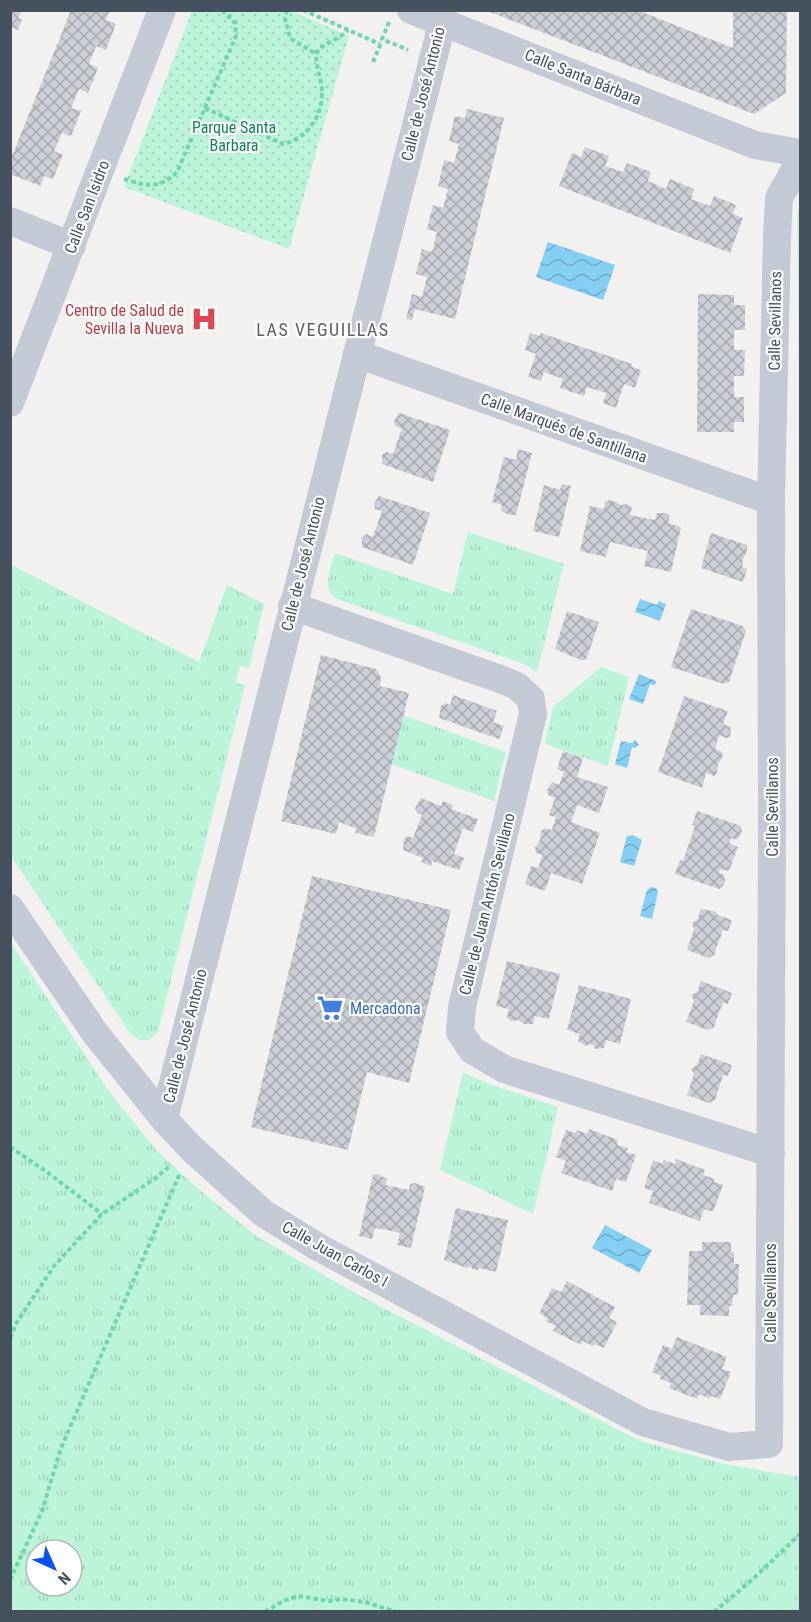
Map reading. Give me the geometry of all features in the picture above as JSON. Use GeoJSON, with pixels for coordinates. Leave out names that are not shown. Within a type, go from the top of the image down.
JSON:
{"type":"FeatureCollection","features":[{"type":"Feature","properties":{"kind":"street","name":"Calle San Isidro"},"geometry":{"type":"LineString","coordinates":[[10,403],[162,10]]}},
{"type":"Feature","properties":{"kind":"street","name":"Calle Santa Bárbara"},"geometry":{"type":"LineString","coordinates":[[400,15],[442,16],[755,145],[798,168]]}},
{"type":"Feature","properties":{"kind":"street","name":"Calle de José Antonio"},"geometry":{"type":"LineString","coordinates":[[164,1119],[442,16]]}},
{"type":"Feature","properties":{"kind":"street","name":"Calle Sevillanos"},"geometry":{"type":"LineString","coordinates":[[769,1444],[771,501],[777,236],[779,198],[798,168]]}},
{"type":"Feature","properties":{"kind":"street"},"geometry":{"type":"LineString","coordinates":[[10,221],[72,246]]}},
{"type":"Feature","properties":{"kind":"street","name":"Calle Marqués de Santillana"},"geometry":{"type":"LineString","coordinates":[[357,354],[771,501]]}},
{"type":"Feature","properties":{"kind":"street","name":"Calle de Juan Antón Sevillano"},"geometry":{"type":"LineString","coordinates":[[292,606],[500,679],[517,686],[531,699],[533,714],[462,1007],[460,1032],[472,1050],[504,1069],[771,1152]]}},
{"type":"Feature","properties":{"kind":"street","name":"Calle Juan Carlos I"},"geometry":{"type":"LineString","coordinates":[[10,909],[94,1033],[164,1119],[191,1148],[263,1213],[300,1236],[644,1422],[729,1447],[769,1444]]}},
{"type":"Feature","properties":{"kind":"path"},"geometry":{"type":"LineString","coordinates":[[100,172],[147,186],[168,181],[177,172],[236,36],[235,22],[222,10]]}},
{"type":"Feature","properties":{"kind":"path"},"geometry":{"type":"LineString","coordinates":[[287,10],[285,19],[290,38],[316,54]]}},
{"type":"Feature","properties":{"kind":"path"},"geometry":{"type":"LineString","coordinates":[[303,10],[348,30],[409,51]]}},
{"type":"Feature","properties":{"kind":"path"},"geometry":{"type":"LineString","coordinates":[[373,62],[381,41],[400,15]]}},
{"type":"Feature","properties":{"kind":"path"},"geometry":{"type":"LineString","coordinates":[[205,108],[283,144],[293,142],[311,127],[321,105],[322,93],[316,54],[320,48],[342,37],[348,30]]}},
{"type":"Feature","properties":{"kind":"path"},"geometry":{"type":"LineString","coordinates":[[10,1147],[102,1214]]}},
{"type":"Feature","properties":{"kind":"path"},"geometry":{"type":"LineString","coordinates":[[10,1338],[17,1322],[54,1266],[102,1214],[153,1180],[191,1148]]}},
{"type":"Feature","properties":{"kind":"path"},"geometry":{"type":"LineString","coordinates":[[10,1580],[42,1510],[61,1448],[191,1148]]}},
{"type":"Feature","properties":{"kind":"path"},"geometry":{"type":"LineString","coordinates":[[714,1611],[801,1534]]}},
{"type":"Feature","properties":{"kind":"path"},"geometry":{"type":"LineString","coordinates":[[265,1611],[298,1596],[329,1601],[342,1599],[365,1602],[397,1611]]}},
{"type":"Feature","properties":{"kind":"green space","name":"Parque Santa Barbara"},"geometry":{"type":"Polygon","coordinates":[[[192,11],[292,11],[349,36],[289,249],[124,187],[192,11]]]}},
{"type":"Feature","properties":{"kind":"green space"},"geometry":{"type":"Polygon","coordinates":[[[800,207],[800,428],[797,214],[800,207]]]}},
{"type":"Feature","properties":{"kind":"green space"},"geometry":{"type":"Polygon","coordinates":[[[468,532],[564,564],[537,672],[524,664],[337,599],[329,590],[328,578],[335,553],[453,594],[468,532]]]}},
{"type":"Feature","properties":{"kind":"green space"},"geometry":{"type":"Polygon","coordinates":[[[10,564],[199,662],[227,585],[264,604],[249,668],[240,666],[236,683],[245,685],[158,1032],[149,1040],[139,1040],[130,1033],[11,856],[10,564]]]}},
{"type":"Feature","properties":{"kind":"green space"},"geometry":{"type":"Polygon","coordinates":[[[601,667],[629,677],[608,766],[545,744],[553,707],[601,667]]]}},
{"type":"Feature","properties":{"kind":"green space"},"geometry":{"type":"Polygon","coordinates":[[[403,715],[506,752],[494,801],[391,764],[403,715]]]}},
{"type":"Feature","properties":{"kind":"green space"},"geometry":{"type":"Polygon","coordinates":[[[11,943],[108,1090],[157,1151],[203,1193],[255,1235],[353,1292],[640,1441],[725,1464],[800,1477],[800,1611],[11,1611],[11,943]]]}},
{"type":"Feature","properties":{"kind":"green space"},"geometry":{"type":"Polygon","coordinates":[[[463,1072],[486,1083],[558,1107],[533,1214],[440,1170],[463,1072]]]}},
{"type":"Feature","properties":{"kind":"water"},"geometry":{"type":"Polygon","coordinates":[[[548,242],[615,265],[603,300],[536,277],[548,242]]]}},
{"type":"Feature","properties":{"kind":"water"},"geometry":{"type":"Polygon","coordinates":[[[640,599],[657,605],[659,601],[666,604],[660,621],[635,612],[640,599]]]}},
{"type":"Feature","properties":{"kind":"water"},"geometry":{"type":"Polygon","coordinates":[[[639,674],[656,681],[655,685],[650,684],[643,704],[629,699],[639,674]]]}},
{"type":"Feature","properties":{"kind":"water"},"geometry":{"type":"Polygon","coordinates":[[[635,740],[639,745],[632,747],[627,768],[615,764],[621,741],[632,743],[635,740]]]}},
{"type":"Feature","properties":{"kind":"water"},"geometry":{"type":"Polygon","coordinates":[[[633,835],[642,840],[634,866],[620,862],[627,836],[633,835]]]}},
{"type":"Feature","properties":{"kind":"water"},"geometry":{"type":"Polygon","coordinates":[[[651,887],[656,888],[658,892],[652,919],[640,916],[647,890],[651,887]]]}},
{"type":"Feature","properties":{"kind":"water"},"geometry":{"type":"Polygon","coordinates":[[[605,1225],[652,1250],[639,1273],[592,1248],[605,1225]]]}},
{"type":"Feature","properties":{"kind":"building"},"geometry":{"type":"Polygon","coordinates":[[[10,10],[22,10],[18,18],[22,19],[18,30],[10,27],[10,10]]]}},
{"type":"Feature","properties":{"kind":"building"},"geometry":{"type":"Polygon","coordinates":[[[71,10],[110,10],[106,20],[116,24],[106,50],[96,46],[89,64],[98,68],[88,93],[79,89],[71,108],[81,111],[71,136],[62,133],[54,151],[63,155],[53,179],[44,176],[40,186],[10,174],[10,161],[71,10]]]}},
{"type":"Feature","properties":{"kind":"building"},"geometry":{"type":"Polygon","coordinates":[[[637,10],[733,48],[733,10],[787,10],[786,93],[754,114],[487,11],[637,10]]]}},
{"type":"Feature","properties":{"kind":"building"},"geometry":{"type":"Polygon","coordinates":[[[467,109],[504,118],[455,319],[415,309],[412,320],[406,319],[412,294],[422,297],[427,277],[416,274],[422,249],[432,252],[437,232],[427,229],[433,205],[443,208],[448,189],[438,186],[444,160],[454,163],[459,144],[449,141],[455,116],[465,118],[467,109]]]}},
{"type":"Feature","properties":{"kind":"building"},"geometry":{"type":"Polygon","coordinates":[[[585,147],[609,156],[605,166],[623,172],[627,163],[651,172],[648,181],[666,189],[670,179],[694,189],[691,199],[710,206],[714,196],[736,205],[733,214],[743,218],[730,253],[559,186],[572,153],[581,157],[585,147]]]}},
{"type":"Feature","properties":{"kind":"building"},"geometry":{"type":"Polygon","coordinates":[[[698,294],[734,295],[734,305],[745,305],[745,330],[734,330],[734,350],[745,350],[744,376],[734,376],[734,397],[744,397],[744,422],[734,422],[734,432],[697,432],[698,294]]]}},
{"type":"Feature","properties":{"kind":"building"},"geometry":{"type":"Polygon","coordinates":[[[530,333],[540,336],[541,333],[632,364],[631,366],[641,370],[635,388],[624,384],[616,408],[603,403],[606,393],[587,387],[584,396],[560,388],[563,379],[544,372],[541,381],[528,377],[536,354],[525,350],[530,333]]]}},
{"type":"Feature","properties":{"kind":"building"},"geometry":{"type":"Polygon","coordinates":[[[399,413],[450,430],[433,482],[382,464],[382,455],[386,452],[393,454],[402,428],[395,426],[394,421],[399,413]]]}},
{"type":"Feature","properties":{"kind":"building"},"geometry":{"type":"Polygon","coordinates":[[[518,449],[532,453],[516,515],[510,515],[501,511],[502,505],[492,502],[504,457],[516,460],[518,449]]]}},
{"type":"Feature","properties":{"kind":"building"},"geometry":{"type":"Polygon","coordinates":[[[562,484],[571,486],[559,537],[533,531],[544,485],[560,490],[562,484]]]}},
{"type":"Feature","properties":{"kind":"building"},"geometry":{"type":"Polygon","coordinates":[[[379,496],[430,513],[413,565],[362,547],[362,538],[366,534],[373,537],[382,511],[375,509],[374,503],[379,496]]]}},
{"type":"Feature","properties":{"kind":"building"},"geometry":{"type":"Polygon","coordinates":[[[611,500],[632,507],[630,515],[655,520],[657,513],[666,513],[670,516],[668,523],[681,527],[671,572],[644,566],[648,551],[610,542],[606,557],[580,551],[590,506],[604,509],[605,501],[611,500]]]}},
{"type":"Feature","properties":{"kind":"building"},"geometry":{"type":"Polygon","coordinates":[[[711,533],[747,545],[742,562],[742,567],[747,569],[743,582],[701,568],[711,533]]]}},
{"type":"Feature","properties":{"kind":"building"},"geometry":{"type":"Polygon","coordinates":[[[691,609],[743,626],[746,631],[729,682],[724,684],[671,667],[691,609]]]}},
{"type":"Feature","properties":{"kind":"building"},"geometry":{"type":"Polygon","coordinates":[[[567,611],[599,622],[586,660],[555,649],[567,611]]]}},
{"type":"Feature","properties":{"kind":"building"},"geometry":{"type":"Polygon","coordinates":[[[321,655],[376,669],[381,677],[380,686],[409,693],[374,837],[355,833],[357,829],[339,822],[336,834],[281,821],[321,655]]]}},
{"type":"Feature","properties":{"kind":"building"},"geometry":{"type":"Polygon","coordinates":[[[453,695],[497,711],[493,722],[504,726],[499,739],[439,718],[441,706],[445,703],[450,705],[453,695]]]}},
{"type":"Feature","properties":{"kind":"building"},"geometry":{"type":"Polygon","coordinates":[[[684,696],[728,711],[723,724],[731,727],[730,737],[719,735],[715,749],[722,752],[723,756],[714,776],[706,773],[702,788],[658,772],[684,696]]]}},
{"type":"Feature","properties":{"kind":"building"},"geometry":{"type":"Polygon","coordinates":[[[563,751],[583,758],[577,777],[608,787],[599,813],[577,805],[571,822],[600,833],[582,884],[551,873],[545,891],[525,884],[531,866],[538,868],[543,855],[536,853],[535,848],[540,840],[541,831],[545,828],[552,830],[556,817],[549,815],[555,798],[548,795],[547,790],[552,782],[559,785],[564,772],[557,769],[563,751]]]}},
{"type":"Feature","properties":{"kind":"building"},"geometry":{"type":"Polygon","coordinates":[[[421,798],[441,806],[443,801],[453,805],[451,809],[478,819],[473,832],[463,828],[454,854],[464,858],[459,870],[432,861],[431,866],[421,862],[423,858],[403,850],[404,839],[408,836],[413,838],[422,815],[417,813],[415,808],[421,798]]]}},
{"type":"Feature","properties":{"kind":"building"},"geometry":{"type":"Polygon","coordinates":[[[697,811],[741,826],[742,831],[739,837],[736,840],[731,838],[729,843],[738,847],[729,871],[720,869],[719,873],[724,875],[725,880],[719,889],[675,874],[680,860],[683,861],[695,826],[692,825],[697,811]]]}},
{"type":"Feature","properties":{"kind":"building"},"geometry":{"type":"Polygon","coordinates":[[[312,876],[451,910],[409,1083],[367,1072],[348,1150],[251,1127],[312,876]]]}},
{"type":"Feature","properties":{"kind":"building"},"geometry":{"type":"Polygon","coordinates":[[[701,909],[717,912],[716,914],[732,920],[728,931],[723,930],[714,955],[709,958],[687,950],[694,929],[692,923],[697,920],[701,909]]]}},
{"type":"Feature","properties":{"kind":"building"},"geometry":{"type":"Polygon","coordinates":[[[507,961],[560,974],[549,1019],[535,1016],[533,1024],[524,1024],[518,1020],[511,1021],[507,1017],[509,1009],[496,1006],[507,961]]]}},
{"type":"Feature","properties":{"kind":"building"},"geometry":{"type":"Polygon","coordinates":[[[701,981],[732,993],[728,1004],[723,1002],[714,1027],[708,1030],[686,1022],[694,1001],[691,995],[697,992],[701,981]]]}},
{"type":"Feature","properties":{"kind":"building"},"geometry":{"type":"Polygon","coordinates":[[[579,985],[631,999],[620,1044],[606,1040],[604,1048],[595,1049],[593,1045],[586,1046],[578,1041],[580,1034],[567,1030],[579,985]]]}},
{"type":"Feature","properties":{"kind":"building"},"geometry":{"type":"Polygon","coordinates":[[[701,1054],[732,1065],[728,1076],[723,1075],[715,1100],[709,1103],[687,1095],[694,1074],[691,1069],[697,1065],[701,1054]]]}},
{"type":"Feature","properties":{"kind":"building"},"geometry":{"type":"Polygon","coordinates":[[[589,1129],[618,1140],[617,1145],[628,1148],[626,1152],[636,1155],[626,1182],[616,1179],[612,1191],[561,1173],[566,1161],[556,1157],[566,1130],[575,1133],[577,1130],[587,1134],[589,1129]]]}},
{"type":"Feature","properties":{"kind":"building"},"geometry":{"type":"Polygon","coordinates":[[[676,1159],[705,1170],[703,1175],[723,1185],[713,1212],[704,1209],[700,1221],[649,1203],[653,1191],[644,1188],[653,1160],[662,1164],[664,1160],[675,1164],[676,1159]]]}},
{"type":"Feature","properties":{"kind":"building"},"geometry":{"type":"Polygon","coordinates":[[[378,1174],[387,1179],[386,1185],[409,1190],[410,1184],[415,1183],[425,1187],[411,1248],[397,1245],[400,1233],[375,1228],[372,1239],[359,1236],[373,1175],[378,1174]]]}},
{"type":"Feature","properties":{"kind":"building"},"geometry":{"type":"Polygon","coordinates":[[[456,1208],[508,1220],[496,1272],[479,1268],[478,1270],[472,1269],[471,1266],[467,1268],[444,1260],[456,1208]]]}},
{"type":"Feature","properties":{"kind":"building"},"geometry":{"type":"Polygon","coordinates":[[[702,1242],[731,1242],[734,1264],[739,1264],[738,1295],[733,1295],[732,1306],[729,1306],[729,1316],[700,1315],[700,1305],[687,1305],[689,1251],[702,1251],[702,1242]]]}},
{"type":"Feature","properties":{"kind":"building"},"geometry":{"type":"Polygon","coordinates":[[[567,1281],[615,1307],[609,1318],[617,1322],[604,1348],[583,1341],[581,1345],[553,1331],[556,1326],[546,1321],[547,1318],[539,1313],[552,1288],[561,1292],[567,1281]]]}},
{"type":"Feature","properties":{"kind":"building"},"geometry":{"type":"Polygon","coordinates":[[[677,1337],[727,1357],[722,1369],[731,1372],[720,1399],[711,1396],[710,1399],[699,1394],[697,1399],[669,1388],[671,1383],[660,1379],[661,1376],[652,1372],[663,1345],[672,1349],[677,1337]]]}},
{"type":"Feature","properties":{"kind":"place","name":"Centro de Salud de Sevilla la Nueva"},"geometry":{"type":"Point","coordinates":[204,319]}},
{"type":"Feature","properties":{"kind":"place","name":"Mercadona"},"geometry":{"type":"Point","coordinates":[330,1008]}},
{"type":"Feature","properties":{"kind":"district","name":"LAS VEGUILLAS"},"geometry":{"type":"Point","coordinates":[323,329]}}]}
